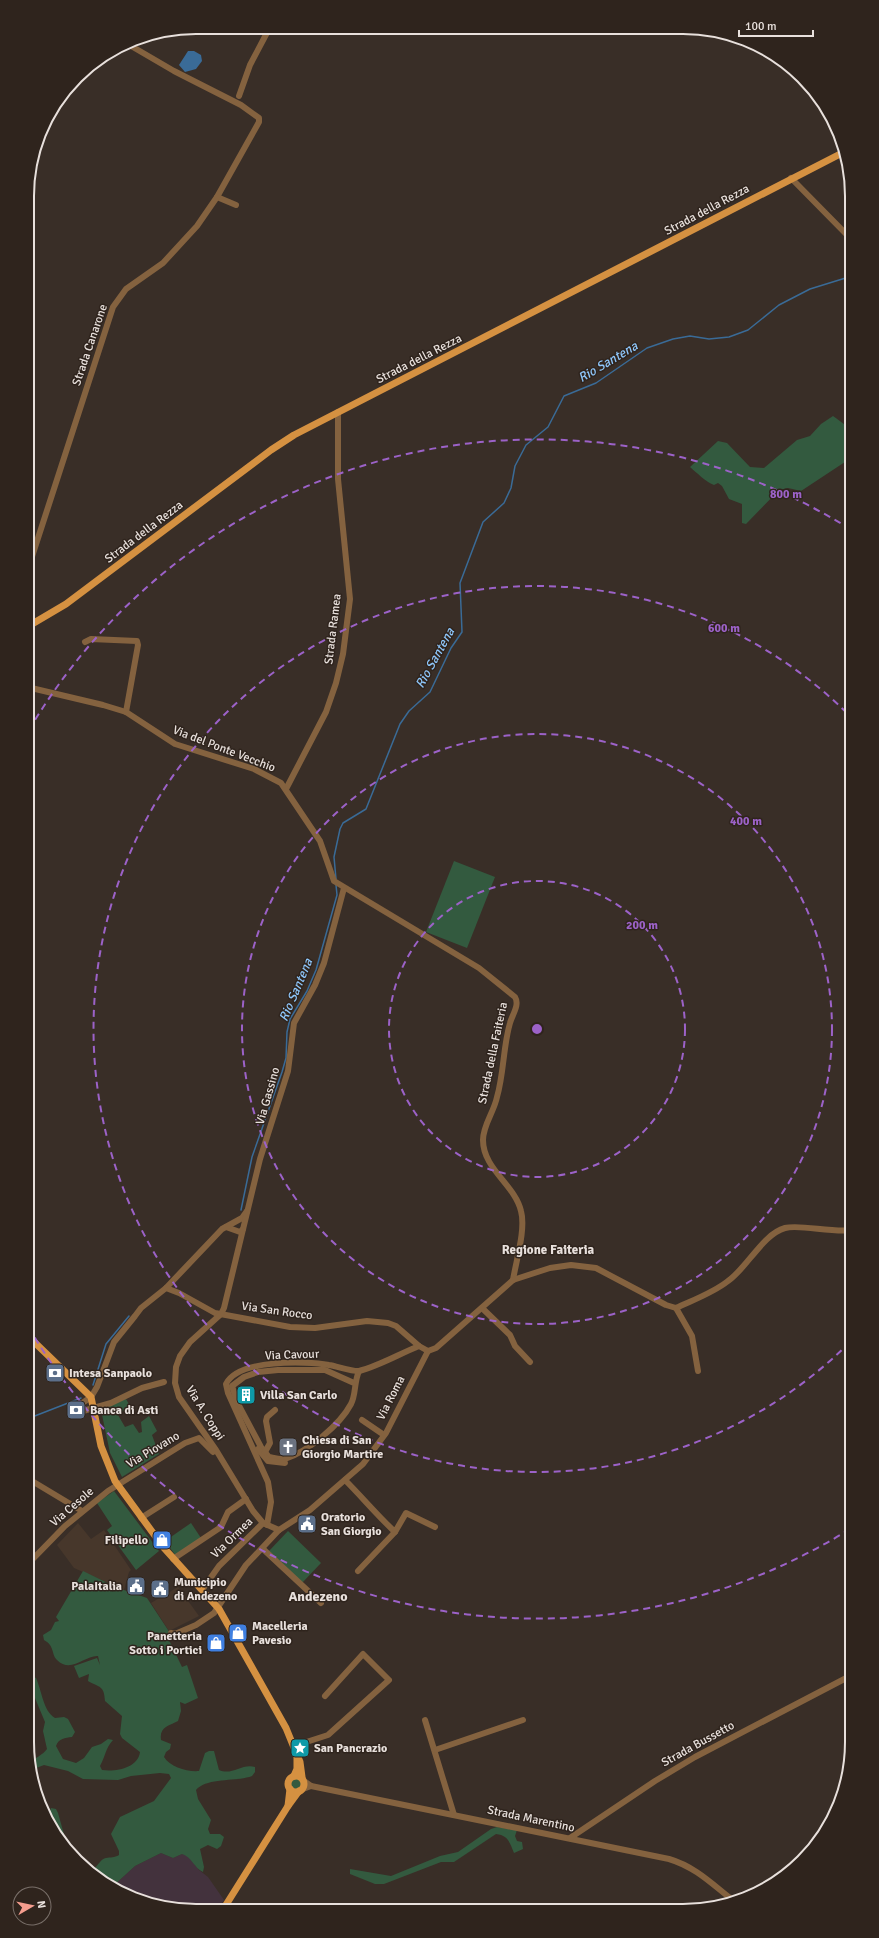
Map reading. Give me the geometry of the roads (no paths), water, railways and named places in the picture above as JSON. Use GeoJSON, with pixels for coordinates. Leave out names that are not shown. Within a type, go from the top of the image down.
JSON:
{"type":"FeatureCollection","features":[{"type":"Feature","properties":{"kind":"main road","name":"Strada della Rezza"},"geometry":{"type":"LineString","coordinates":[[34,623],[66,604],[271,450],[294,435],[542,309],[791,178],[839,154]]}},
{"type":"Feature","properties":{"kind":"main road"},"geometry":{"type":"LineString","coordinates":[[34,1342],[91,1397],[104,1458],[117,1485],[173,1559],[219,1609],[278,1714],[294,1746],[300,1762],[302,1785],[227,1904]]}},
{"type":"Feature","properties":{"kind":"main road"},"geometry":{"type":"LineString","coordinates":[[288,1806],[290,1789],[288,1781],[294,1776],[297,1769],[297,1755]]}},
{"type":"Feature","properties":{"kind":"main road"},"geometry":{"type":"LineString","coordinates":[[294,1776],[302,1785]]}},
{"type":"Feature","properties":{"kind":"main road"},"geometry":{"type":"LineString","coordinates":[[290,1789],[295,1792],[302,1785]]}},
{"type":"Feature","properties":{"kind":"street"},"geometry":{"type":"LineString","coordinates":[[233,101],[239,96],[250,64],[267,34]]}},
{"type":"Feature","properties":{"kind":"street","name":"Strada Canarone"},"geometry":{"type":"LineString","coordinates":[[34,550],[113,307],[126,288],[162,263],[197,226],[217,197],[259,122],[259,118],[241,105],[174,71],[132,47]]}},
{"type":"Feature","properties":{"kind":"street"},"geometry":{"type":"LineString","coordinates":[[239,96],[241,105]]}},
{"type":"Feature","properties":{"kind":"street"},"geometry":{"type":"LineString","coordinates":[[791,178],[845,233]]}},
{"type":"Feature","properties":{"kind":"street"},"geometry":{"type":"LineString","coordinates":[[217,197],[236,205]]}},
{"type":"Feature","properties":{"kind":"street","name":"Strada Ramea"},"geometry":{"type":"LineString","coordinates":[[286,789],[326,712],[336,683],[343,654],[350,599],[338,479],[338,412]]}},
{"type":"Feature","properties":{"kind":"street"},"geometry":{"type":"LineString","coordinates":[[85,642],[91,639],[137,641],[138,645],[126,712]]}},
{"type":"Feature","properties":{"kind":"street","name":"Via del Ponte Vecchio"},"geometry":{"type":"LineString","coordinates":[[34,689],[126,712],[175,744],[254,770],[282,783],[320,841],[330,873],[336,882],[344,888]]}},
{"type":"Feature","properties":{"kind":"street","name":"Via Gassino"},"geometry":{"type":"LineString","coordinates":[[221,1314],[244,1230],[260,1160],[288,1071],[294,1023],[315,985],[324,963],[344,888]]}},
{"type":"Feature","properties":{"kind":"street","name":"Strada della Faiteria"},"geometry":{"type":"LineString","coordinates":[[344,888],[365,898],[479,968],[517,1000],[507,1033],[497,1099],[486,1125],[483,1140],[487,1158],[518,1202],[522,1212],[522,1224],[513,1280]]}},
{"type":"Feature","properties":{"kind":"street"},"geometry":{"type":"LineString","coordinates":[[164,1382],[134,1390],[125,1397],[83,1411],[81,1404],[91,1397],[97,1387],[114,1342],[141,1308],[166,1288],[226,1227],[242,1218],[248,1208]]}},
{"type":"Feature","properties":{"kind":"street"},"geometry":{"type":"LineString","coordinates":[[226,1227],[236,1232],[244,1230],[239,1223],[234,1222]]}},
{"type":"Feature","properties":{"kind":"street"},"geometry":{"type":"LineString","coordinates":[[676,1308],[727,1282],[740,1272],[772,1235],[780,1230],[792,1227],[829,1231],[845,1230]]}},
{"type":"Feature","properties":{"kind":"street"},"geometry":{"type":"LineString","coordinates":[[428,1351],[436,1348],[513,1280],[550,1268],[571,1265],[596,1268],[666,1305],[676,1308],[692,1336],[698,1371]]}},
{"type":"Feature","properties":{"kind":"street","name":"Via San Rocco"},"geometry":{"type":"LineString","coordinates":[[166,1288],[179,1293],[210,1311],[305,1328],[367,1321],[396,1326],[419,1346],[428,1351]]}},
{"type":"Feature","properties":{"kind":"street"},"geometry":{"type":"LineString","coordinates":[[482,1308],[510,1335],[515,1346],[530,1362]]}},
{"type":"Feature","properties":{"kind":"street","name":"Via A. Coppi"},"geometry":{"type":"LineString","coordinates":[[221,1314],[198,1334],[180,1356],[176,1367],[175,1382],[180,1397],[216,1450],[231,1478],[258,1518],[265,1524]]}},
{"type":"Feature","properties":{"kind":"street"},"geometry":{"type":"LineString","coordinates":[[354,1383],[343,1376],[318,1370],[269,1370],[240,1378],[232,1386],[234,1395],[265,1452],[269,1457],[284,1459],[306,1447],[335,1426],[352,1402],[354,1383],[359,1371],[419,1346]]}},
{"type":"Feature","properties":{"kind":"street","name":"Via Roma"},"geometry":{"type":"LineString","coordinates":[[219,1609],[246,1565],[279,1530],[310,1510],[363,1464],[384,1436],[428,1351]]}},
{"type":"Feature","properties":{"kind":"street","name":"Via Cavour"},"geometry":{"type":"LineString","coordinates":[[265,1524],[270,1494],[268,1482],[228,1393],[226,1384],[229,1379],[240,1371],[264,1366],[296,1363],[328,1365],[359,1371]]}},
{"type":"Feature","properties":{"kind":"street"},"geometry":{"type":"LineString","coordinates":[[265,1452],[270,1443],[266,1421],[267,1417],[275,1410]]}},
{"type":"Feature","properties":{"kind":"street"},"geometry":{"type":"LineString","coordinates":[[362,1420],[384,1436]]}},
{"type":"Feature","properties":{"kind":"street","name":"Via Piovano"},"geometry":{"type":"LineString","coordinates":[[117,1485],[185,1443],[199,1438],[218,1458],[231,1478]]}},
{"type":"Feature","properties":{"kind":"street","name":"Via Cavour"},"geometry":{"type":"LineString","coordinates":[[248,1440],[268,1461],[284,1465],[307,1450]]}},
{"type":"Feature","properties":{"kind":"street","name":"Via Cavour"},"geometry":{"type":"LineString","coordinates":[[263,1470],[273,1480]]}},
{"type":"Feature","properties":{"kind":"street"},"geometry":{"type":"LineString","coordinates":[[345,1480],[395,1532]]}},
{"type":"Feature","properties":{"kind":"street"},"geometry":{"type":"LineString","coordinates":[[34,1482],[82,1511]]}},
{"type":"Feature","properties":{"kind":"street","name":"Via Cesole"},"geometry":{"type":"LineString","coordinates":[[34,1560],[65,1526],[82,1511],[117,1485]]}},
{"type":"Feature","properties":{"kind":"street"},"geometry":{"type":"LineString","coordinates":[[141,1518],[174,1497]]}},
{"type":"Feature","properties":{"kind":"street"},"geometry":{"type":"LineString","coordinates":[[173,1559],[221,1527],[228,1512],[246,1499]]}},
{"type":"Feature","properties":{"kind":"street"},"geometry":{"type":"LineString","coordinates":[[358,1571],[395,1532],[406,1513],[435,1527]]}},
{"type":"Feature","properties":{"kind":"street"},"geometry":{"type":"LineString","coordinates":[[265,1524],[279,1530]]}},
{"type":"Feature","properties":{"kind":"street","name":"Via Ormea"},"geometry":{"type":"LineString","coordinates":[[202,1590],[219,1566],[250,1535],[265,1524]]}},
{"type":"Feature","properties":{"kind":"street"},"geometry":{"type":"LineString","coordinates":[[263,1548],[321,1603]]}},
{"type":"Feature","properties":{"kind":"street"},"geometry":{"type":"LineString","coordinates":[[170,1634],[175,1634],[196,1625],[219,1609]]}},
{"type":"Feature","properties":{"kind":"street"},"geometry":{"type":"LineString","coordinates":[[294,1746],[328,1735],[389,1680],[363,1654],[325,1696]]}},
{"type":"Feature","properties":{"kind":"street","name":"Strada Bussetto"},"geometry":{"type":"LineString","coordinates":[[570,1838],[655,1781],[695,1757],[845,1677]]}},
{"type":"Feature","properties":{"kind":"street"},"geometry":{"type":"LineString","coordinates":[[425,1720],[454,1815]]}},
{"type":"Feature","properties":{"kind":"street"},"geometry":{"type":"LineString","coordinates":[[434,1750],[523,1720]]}},
{"type":"Feature","properties":{"kind":"street","name":"Strada Marentino"},"geometry":{"type":"LineString","coordinates":[[302,1785],[570,1838],[679,1862],[700,1873],[728,1897]]}},
{"type":"Feature","properties":{"kind":"water"},"geometry":{"type":"Polygon","coordinates":[[[188,51],[194,51],[201,55],[202,61],[196,69],[185,72],[179,65],[188,51]]]}},
{"type":"Feature","properties":{"kind":"waterway","name":"Rio Santena"},"geometry":{"type":"LineString","coordinates":[[336,879],[334,857],[340,829],[343,823],[366,809],[400,724],[409,711],[430,692],[451,648],[462,632],[460,583],[483,522],[504,503],[511,488],[515,466],[526,445],[548,427],[564,396],[596,383],[647,348],[673,339],[690,336],[709,339],[729,337],[748,330],[779,305],[810,289],[845,278]]}},
{"type":"Feature","properties":{"kind":"waterway","name":"Rio Santena"},"geometry":{"type":"LineString","coordinates":[[241,1210],[252,1157],[286,1058],[287,1032],[290,1019],[307,991],[316,970],[337,895],[336,885]]}},
{"type":"Feature","properties":{"kind":"waterway","name":"Rio Santena"},"geometry":{"type":"LineString","coordinates":[[93,1385],[106,1344],[129,1316]]}},
{"type":"Feature","properties":{"kind":"waterway","name":"Rio Santena"},"geometry":{"type":"LineString","coordinates":[[34,1416],[81,1398]]}},
{"type":"Feature","properties":{"kind":"place","name":"Intesa Sanpaolo"},"geometry":{"type":"Point","coordinates":[55,1373]}},
{"type":"Feature","properties":{"kind":"place","name":"Villa San Carlo"},"geometry":{"type":"Point","coordinates":[246,1395]}},
{"type":"Feature","properties":{"kind":"place","name":"Banca di Asti"},"geometry":{"type":"Point","coordinates":[76,1410]}},
{"type":"Feature","properties":{"kind":"place","name":"Chiesa di San Giorgio Martire"},"geometry":{"type":"Point","coordinates":[288,1447]}},
{"type":"Feature","properties":{"kind":"place","name":"Oratorio San Giorgio"},"geometry":{"type":"Point","coordinates":[307,1524]}},
{"type":"Feature","properties":{"kind":"place","name":"Filipello"},"geometry":{"type":"Point","coordinates":[162,1540]}},
{"type":"Feature","properties":{"kind":"place","name":"PalaItalia"},"geometry":{"type":"Point","coordinates":[136,1586]}},
{"type":"Feature","properties":{"kind":"place","name":"Municipio di Andezeno"},"geometry":{"type":"Point","coordinates":[160,1589]}},
{"type":"Feature","properties":{"kind":"place","name":"Macelleria Pavesio"},"geometry":{"type":"Point","coordinates":[238,1633]}},
{"type":"Feature","properties":{"kind":"place","name":"Panetteria Sotto i Portici"},"geometry":{"type":"Point","coordinates":[216,1643]}},
{"type":"Feature","properties":{"kind":"place","name":"San Pancrazio"},"geometry":{"type":"Point","coordinates":[300,1748]}},
{"type":"Feature","properties":{"kind":"district","name":"Regione Faiteria"},"geometry":{"type":"Point","coordinates":[548,1250]}},
{"type":"Feature","properties":{"kind":"district","name":"Andezeno"},"geometry":{"type":"Point","coordinates":[318,1596]}}]}
